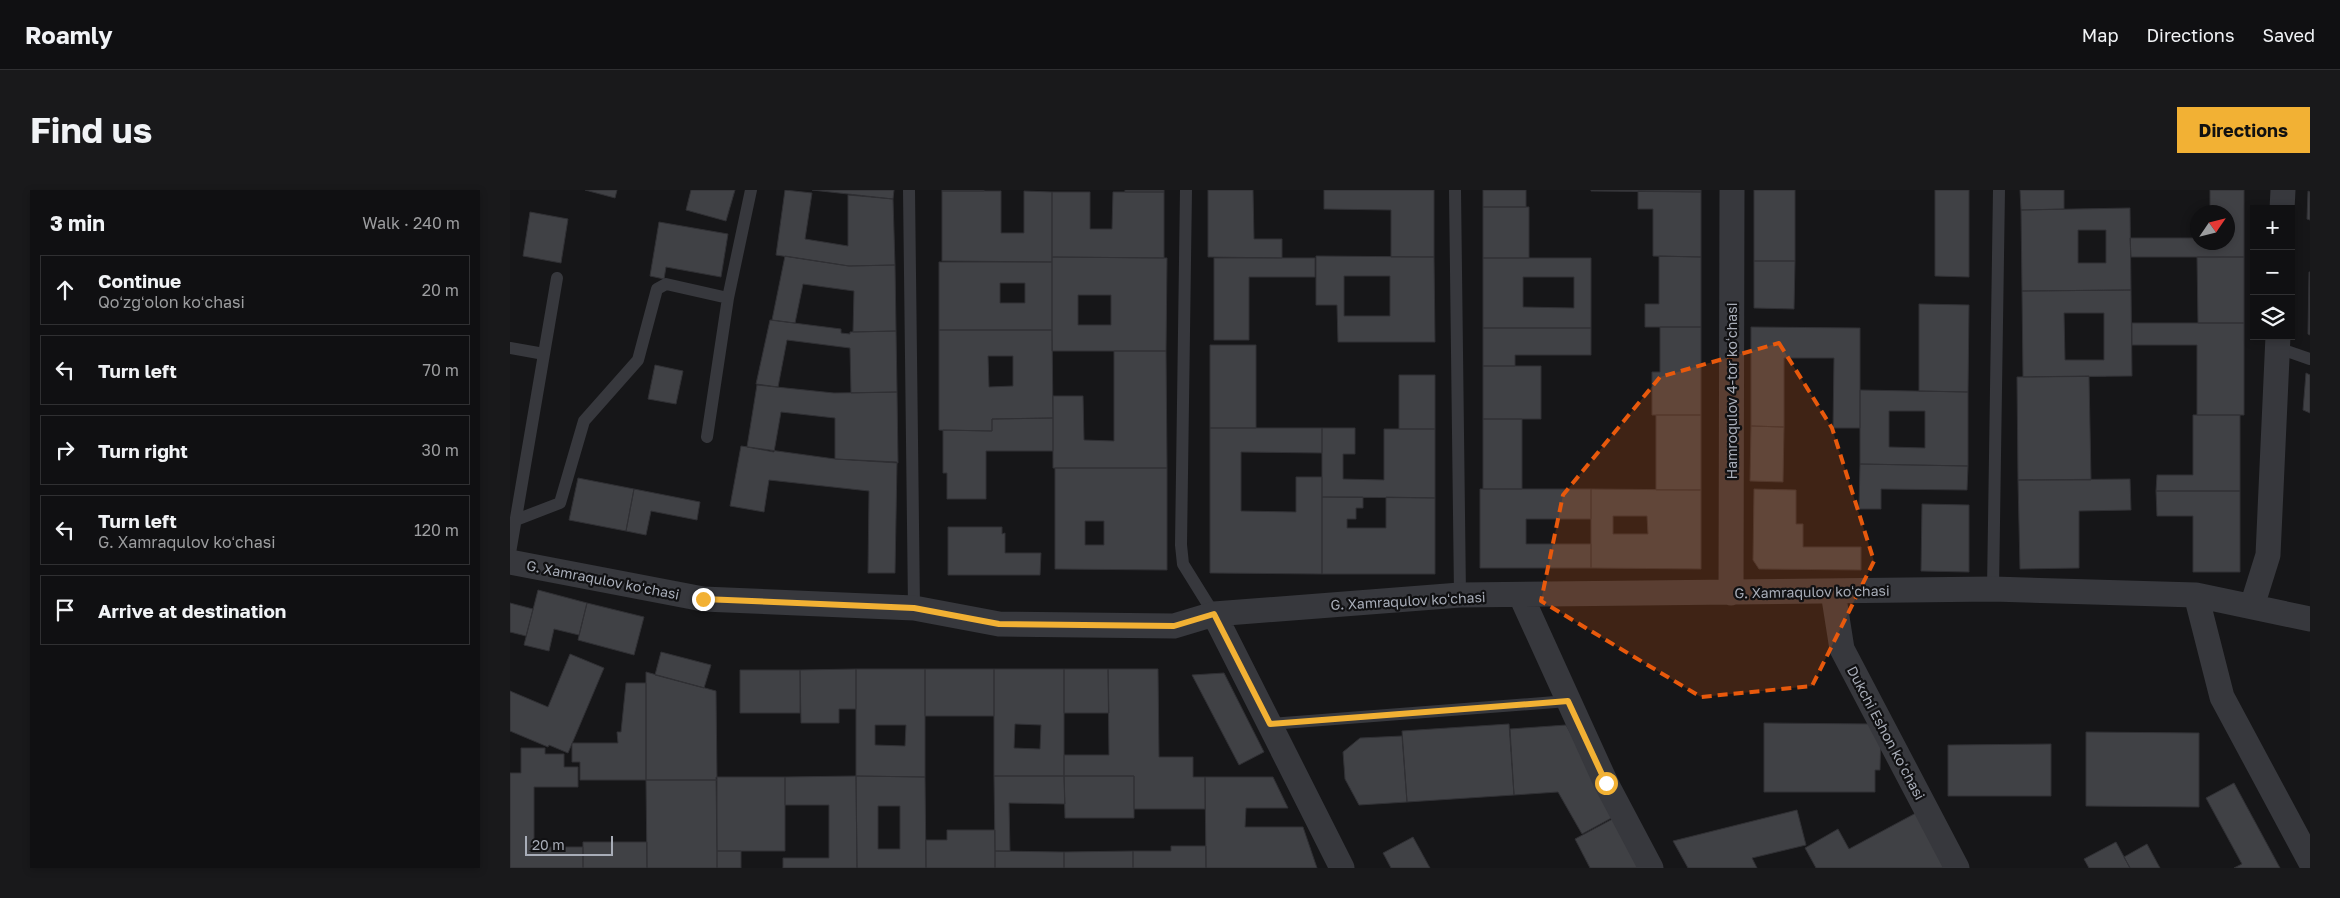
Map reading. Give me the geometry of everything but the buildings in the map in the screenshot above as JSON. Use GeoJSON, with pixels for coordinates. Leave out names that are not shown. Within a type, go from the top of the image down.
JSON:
{"type":"FeatureCollection","features":[{"type":"Feature","properties":{"kind":"street","name":"Hamroqulov 4-tor koʻchasi"},"geometry":{"type":"LineString","coordinates":[[1731,593],[1732,190]]}},
{"type":"Feature","properties":{"kind":"street"},"geometry":{"type":"LineString","coordinates":[[2282,190],[2282,205]]}},
{"type":"Feature","properties":{"kind":"street"},"geometry":{"type":"LineString","coordinates":[[2252,606],[2268,556],[2278,342]]}},
{"type":"Feature","properties":{"kind":"street","name":"G. Xamraqulov koʻchasi"},"geometry":{"type":"LineString","coordinates":[[510,562],[703,599],[914,608],[999,624],[1174,626],[1214,614],[1460,595],[1521,596],[1993,589],[2196,595],[2310,619]]}},
{"type":"Feature","properties":{"kind":"street","name":"Dukchi Eshon koʻchasi"},"geometry":{"type":"LineString","coordinates":[[1833,592],[1842,649],[1957,868]]}},
{"type":"Feature","properties":{"kind":"street"},"geometry":{"type":"LineString","coordinates":[[2196,595],[2222,697],[2310,861]]}},
{"type":"Feature","properties":{"kind":"street"},"geometry":{"type":"LineString","coordinates":[[1521,596],[1606,783],[1652,868]]}},
{"type":"Feature","properties":{"kind":"street"},"geometry":{"type":"LineString","coordinates":[[1214,614],[1342,868]]}},
{"type":"Feature","properties":{"kind":"lane"},"geometry":{"type":"LineString","coordinates":[[707,437],[728,298],[751,190]]}},
{"type":"Feature","properties":{"kind":"lane"},"geometry":{"type":"LineString","coordinates":[[910,190],[914,608]]}},
{"type":"Feature","properties":{"kind":"lane"},"geometry":{"type":"LineString","coordinates":[[1186,190],[1181,545],[1183,564],[1214,614]]}},
{"type":"Feature","properties":{"kind":"lane"},"geometry":{"type":"LineString","coordinates":[[1455,190],[1460,595]]}},
{"type":"Feature","properties":{"kind":"lane"},"geometry":{"type":"LineString","coordinates":[[1993,589],[1999,190]]}},
{"type":"Feature","properties":{"kind":"lane"},"geometry":{"type":"LineString","coordinates":[[510,554],[557,278]]}},
{"type":"Feature","properties":{"kind":"lane"},"geometry":{"type":"LineString","coordinates":[[516,520],[560,502],[584,421],[638,360],[657,289],[666,284],[728,298]]}},
{"type":"Feature","properties":{"kind":"lane"},"geometry":{"type":"LineString","coordinates":[[2278,342],[2310,359]]}},
{"type":"Feature","properties":{"kind":"lane"},"geometry":{"type":"LineString","coordinates":[[510,348],[544,354]]}},
{"type":"Feature","properties":{"kind":"lane"},"geometry":{"type":"LineString","coordinates":[[1270,724],[1568,701]]}},
{"type":"Feature","properties":{"kind":"highlighted area"},"geometry":{"type":"Polygon","coordinates":[[[1779,343],[1832,428],[1874,561],[1812,686],[1701,697],[1541,601],[1563,495],[1660,377],[1779,343]]]}},
{"type":"Feature","properties":{"kind":"route"},"geometry":{"type":"LineString","coordinates":[[703,599],[914,608],[999,624],[1174,626],[1214,614],[1270,724],[1568,701],[1606,783]]}}]}
